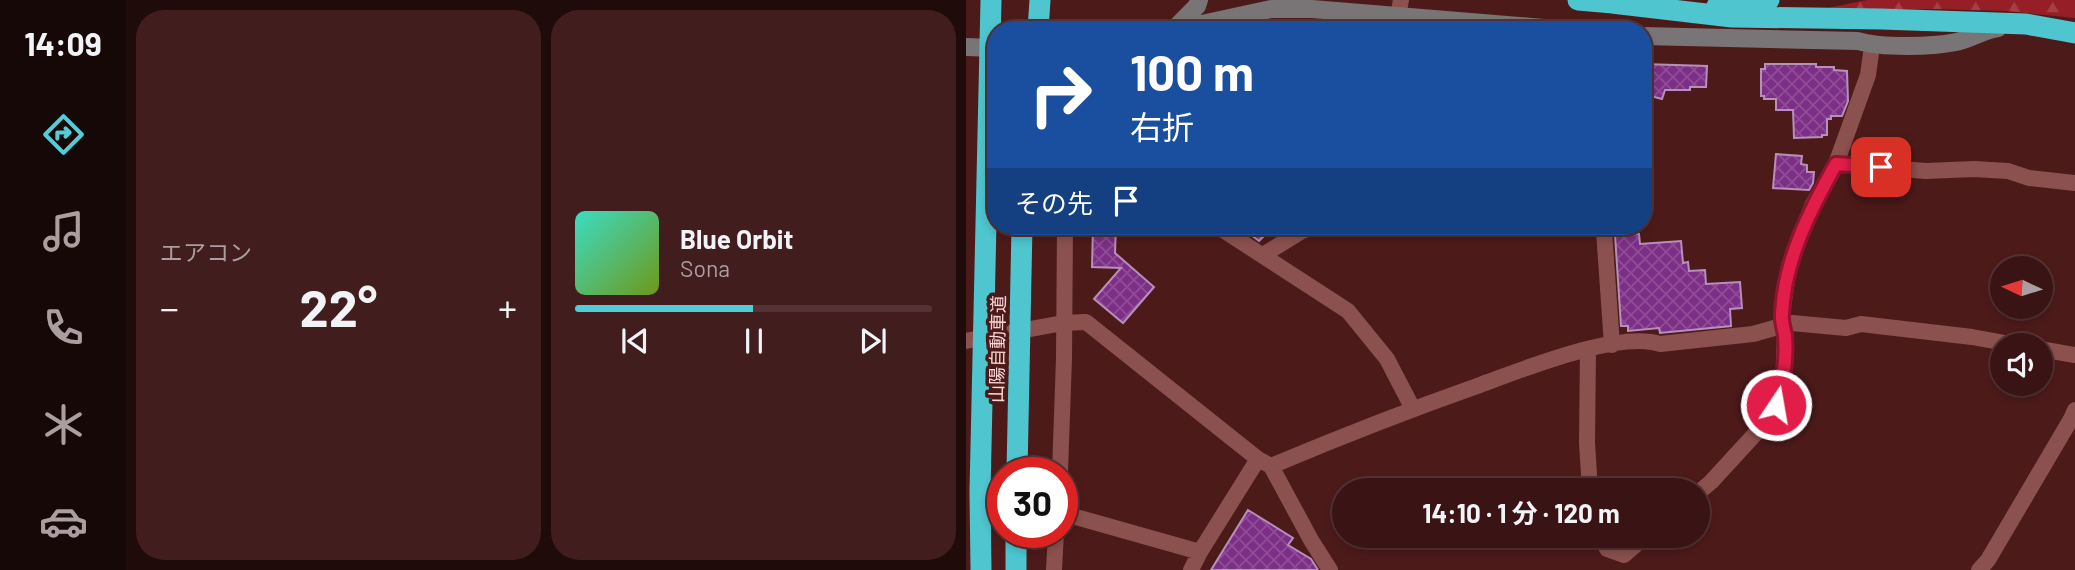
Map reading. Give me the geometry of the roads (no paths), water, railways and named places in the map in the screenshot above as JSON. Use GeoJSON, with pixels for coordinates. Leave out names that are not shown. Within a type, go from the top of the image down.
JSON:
{"type":"FeatureCollection","features":[{"type":"Feature","properties":{"kind":"highway","name":"山陽自動車道"},"geometry":{"type":"LineString","coordinates":[[991,0],[991,21]]}},
{"type":"Feature","properties":{"kind":"highway"},"geometry":{"type":"LineString","coordinates":[[1026,21],[1027,0]]}},
{"type":"Feature","properties":{"kind":"highway"},"geometry":{"type":"LineString","coordinates":[[1039,21],[1040,0]]}},
{"type":"Feature","properties":{"kind":"highway"},"geometry":{"type":"LineString","coordinates":[[1578,0],[1732,18],[2026,24],[2075,33]]}},
{"type":"Feature","properties":{"kind":"highway"},"geometry":{"type":"LineString","coordinates":[[1612,3],[1712,6],[1769,0]]}},
{"type":"Feature","properties":{"kind":"highway","name":"山陽自動車道"},"geometry":{"type":"LineString","coordinates":[[981,570],[980,491],[987,179]]}},
{"type":"Feature","properties":{"kind":"highway","name":"山陽自動車道"},"geometry":{"type":"LineString","coordinates":[[1017,457],[1022,235]]}},
{"type":"Feature","properties":{"kind":"highway"},"geometry":{"type":"LineString","coordinates":[[1016,548],[1016,570]]}},
{"type":"Feature","properties":{"kind":"street"},"geometry":{"type":"LineString","coordinates":[[1182,21],[1199,0]]}},
{"type":"Feature","properties":{"kind":"street"},"geometry":{"type":"LineString","coordinates":[[1215,21],[1272,9],[1399,8],[1482,21]]}},
{"type":"Feature","properties":{"kind":"street"},"geometry":{"type":"LineString","coordinates":[[1652,36],[1858,41],[1872,46],[1941,44],[1959,41],[1984,30],[2026,24]]}},
{"type":"Feature","properties":{"kind":"street"},"geometry":{"type":"LineString","coordinates":[[1710,482],[1767,421],[1776,405],[1783,384],[1785,337],[1782,315],[1789,266],[1814,204],[1836,164],[1868,75],[1872,46]]}},
{"type":"Feature","properties":{"kind":"street"},"geometry":{"type":"LineString","coordinates":[[966,47],[987,48]]}},
{"type":"Feature","properties":{"kind":"street"},"geometry":{"type":"LineString","coordinates":[[1836,164],[1926,171],[2008,171],[2029,178],[2075,183]]}},
{"type":"Feature","properties":{"kind":"street"},"geometry":{"type":"LineString","coordinates":[[1061,457],[1065,235]]}},
{"type":"Feature","properties":{"kind":"street"},"geometry":{"type":"LineString","coordinates":[[1232,235],[1348,311],[1387,359],[1413,409]]}},
{"type":"Feature","properties":{"kind":"street"},"geometry":{"type":"LineString","coordinates":[[1264,255],[1296,235]]}},
{"type":"Feature","properties":{"kind":"street"},"geometry":{"type":"LineString","coordinates":[[1604,235],[1612,345]]}},
{"type":"Feature","properties":{"kind":"street"},"geometry":{"type":"LineString","coordinates":[[966,341],[1063,323],[1086,322],[1264,463],[1330,570]]}},
{"type":"Feature","properties":{"kind":"street"},"geometry":{"type":"LineString","coordinates":[[1191,570],[1200,552],[1264,463],[1550,359],[1612,345],[1649,341],[1660,344],[1733,337],[1792,323],[1846,328],[1861,324],[1990,340]]}},
{"type":"Feature","properties":{"kind":"street"},"geometry":{"type":"LineString","coordinates":[[1588,349],[1589,478]]}},
{"type":"Feature","properties":{"kind":"street"},"geometry":{"type":"LineString","coordinates":[[2053,351],[2075,355]]}},
{"type":"Feature","properties":{"kind":"street"},"geometry":{"type":"LineString","coordinates":[[1979,570],[1989,560],[2075,410]]}},
{"type":"Feature","properties":{"kind":"street"},"geometry":{"type":"LineString","coordinates":[[1078,518],[1200,552]]}},
{"type":"Feature","properties":{"kind":"street"},"geometry":{"type":"LineString","coordinates":[[1054,570],[1055,548]]}},
{"type":"Feature","properties":{"kind":"street"},"geometry":{"type":"LineString","coordinates":[[1607,548],[1624,555],[1632,570]]}},
{"type":"Feature","properties":{"kind":"street"},"geometry":{"type":"LineString","coordinates":[[1624,555],[1632,548]]}}]}
